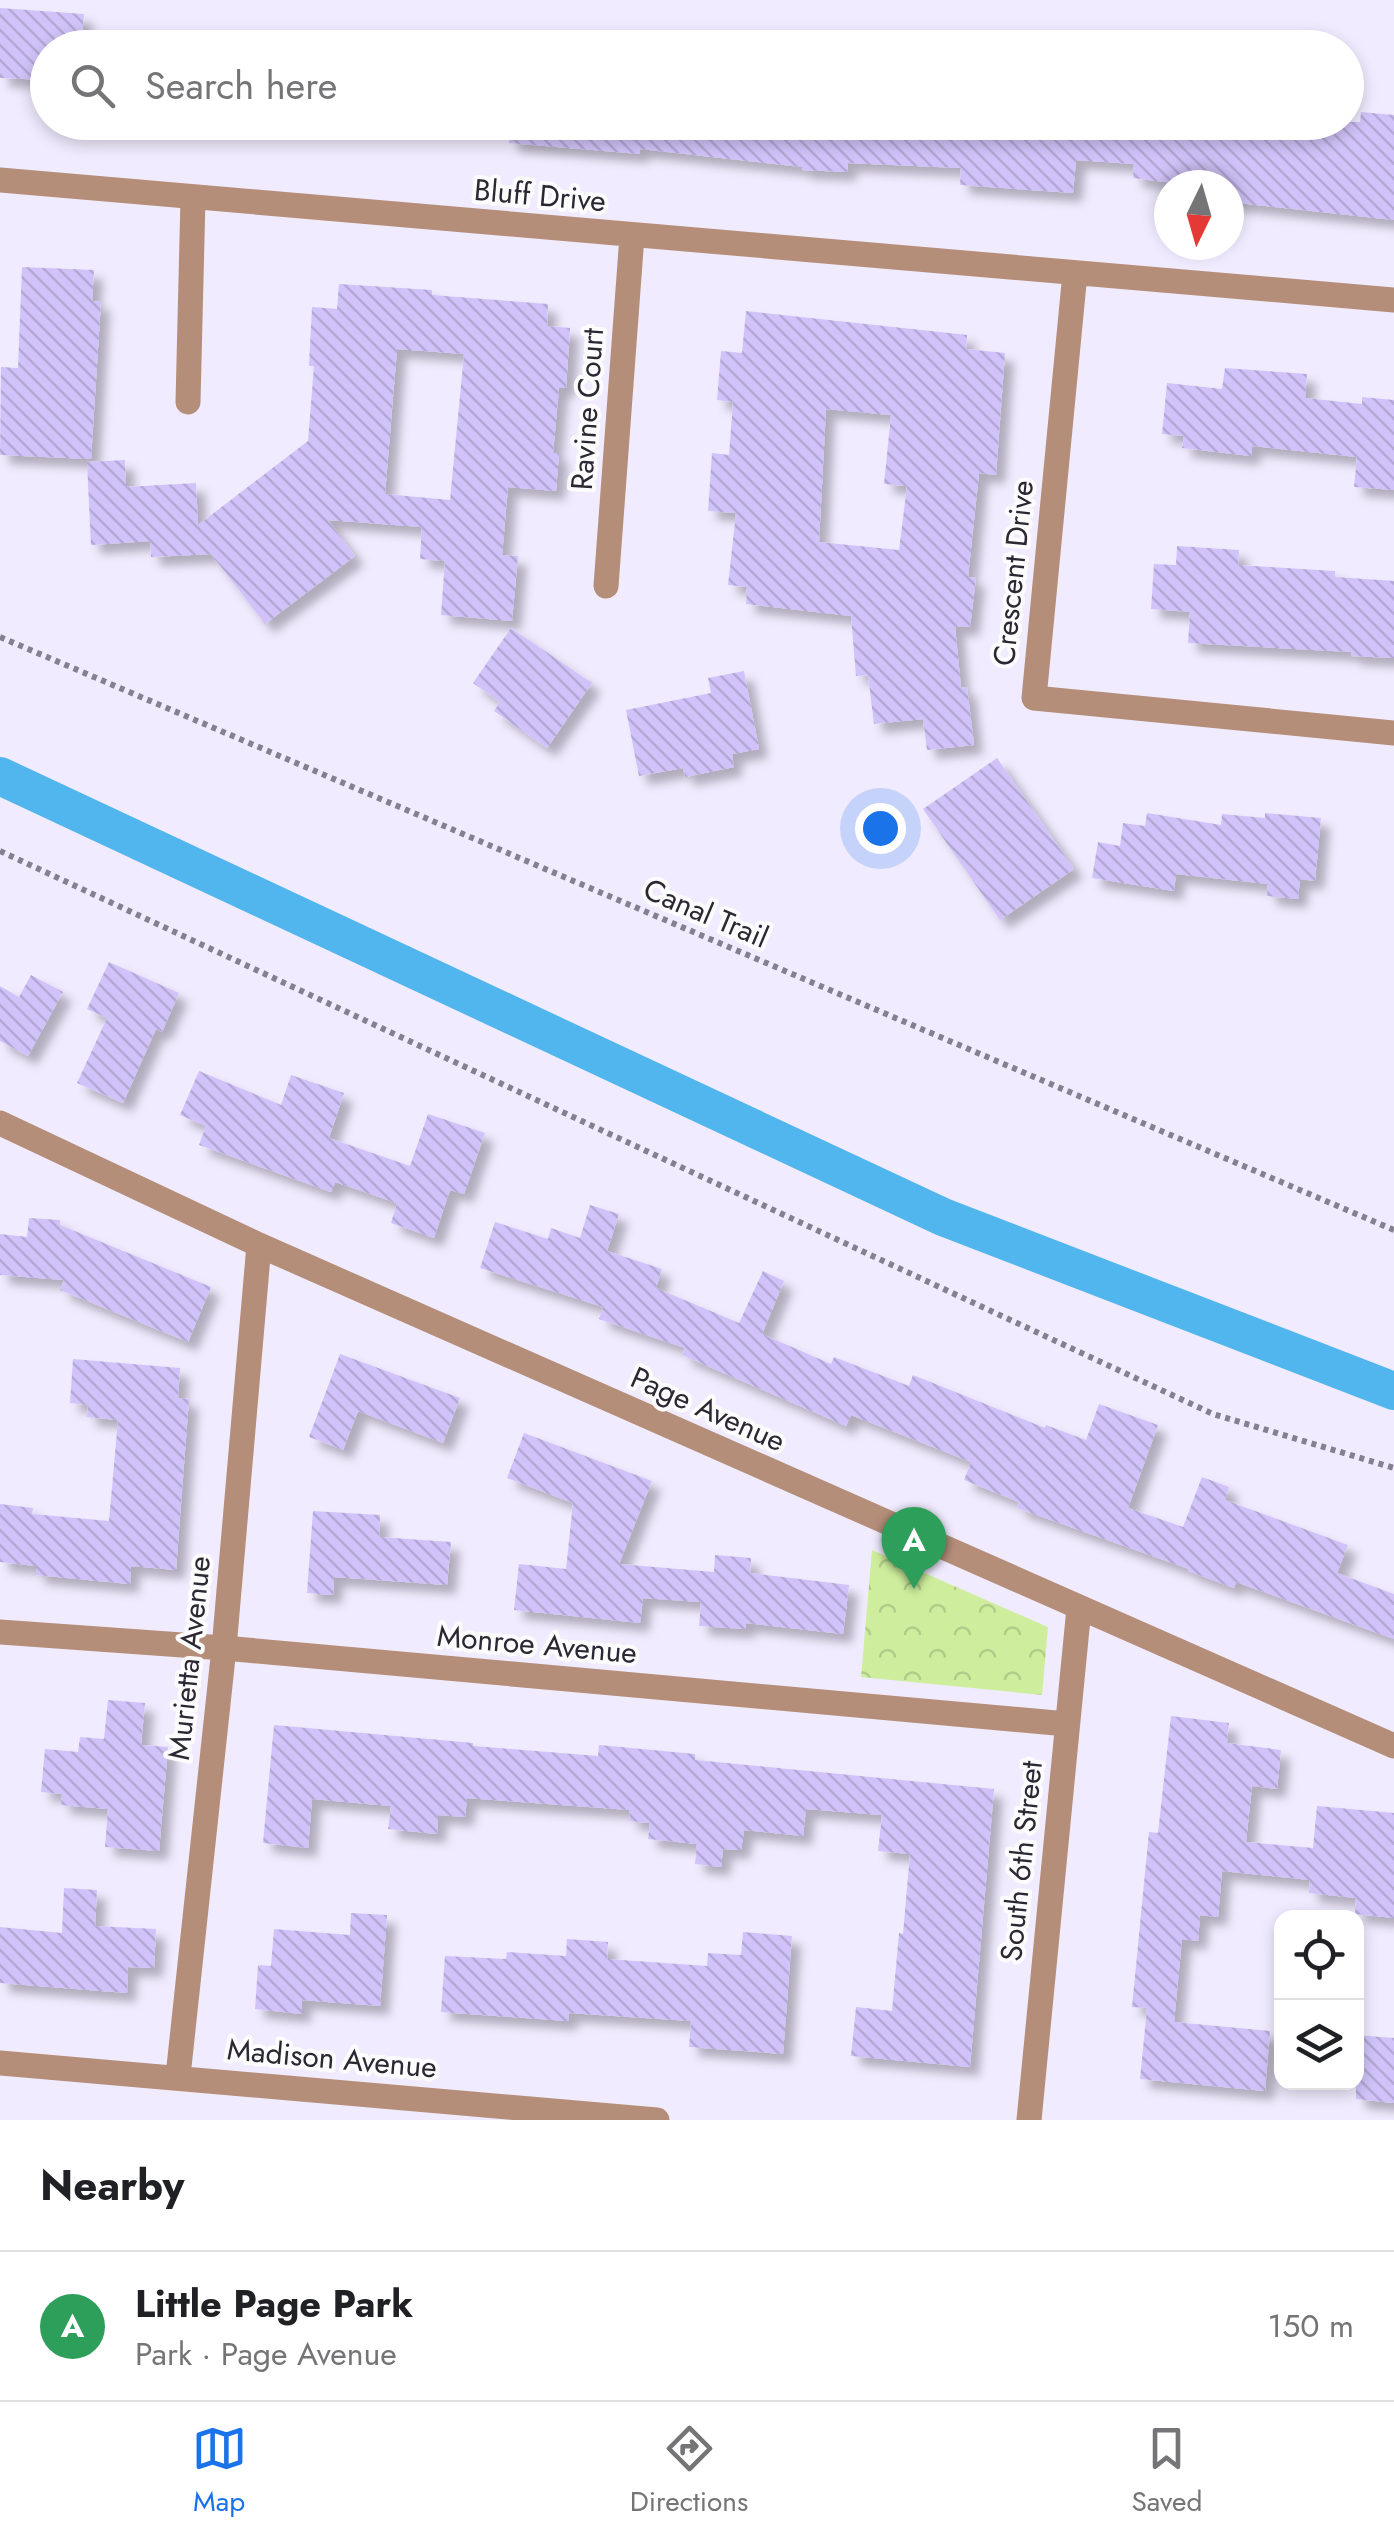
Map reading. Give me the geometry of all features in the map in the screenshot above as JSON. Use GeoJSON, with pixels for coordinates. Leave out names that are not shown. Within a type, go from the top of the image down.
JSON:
{"type":"FeatureCollection","features":[{"type":"Feature","properties":{"kind":"street","name":"Bluff Drive"},"geometry":{"type":"LineString","coordinates":[[0,180],[1394,300]]}},
{"type":"Feature","properties":{"kind":"street"},"geometry":{"type":"LineString","coordinates":[[188,402],[193,198]]}},
{"type":"Feature","properties":{"kind":"street","name":"Ravine Court"},"geometry":{"type":"LineString","coordinates":[[606,586],[632,236]]}},
{"type":"Feature","properties":{"kind":"street","name":"Crescent Drive"},"geometry":{"type":"LineString","coordinates":[[1075,273],[1034,698],[1394,733]]}},
{"type":"Feature","properties":{"kind":"street","name":"Page Avenue"},"geometry":{"type":"LineString","coordinates":[[0,1123],[259,1245],[1394,1746]]}},
{"type":"Feature","properties":{"kind":"street","name":"Murietta Avenue"},"geometry":{"type":"LineString","coordinates":[[178,2076],[224,1648],[259,1245]]}},
{"type":"Feature","properties":{"kind":"street","name":"South 6th Street"},"geometry":{"type":"LineString","coordinates":[[1028,2120],[1079,1608]]}},
{"type":"Feature","properties":{"kind":"street","name":"Monroe Avenue"},"geometry":{"type":"LineString","coordinates":[[0,1632],[224,1648],[1068,1724]]}},
{"type":"Feature","properties":{"kind":"street","name":"Madison Avenue"},"geometry":{"type":"LineString","coordinates":[[0,2063],[658,2120]]}},
{"type":"Feature","properties":{"kind":"path","name":"Canal Trail"},"geometry":{"type":"LineString","coordinates":[[0,638],[1394,1230]]}},
{"type":"Feature","properties":{"kind":"path"},"geometry":{"type":"LineString","coordinates":[[0,851],[1213,1414],[1394,1468]]}},
{"type":"Feature","properties":{"kind":"green space"},"geometry":{"type":"Polygon","coordinates":[[[872,1550],[1048,1627],[1042,1695],[861,1677],[872,1550]]]}},
{"type":"Feature","properties":{"kind":"building"},"geometry":{"type":"Polygon","coordinates":[[[0,8],[84,14],[83,30],[30,30],[30,79],[0,78],[0,8]]]}},
{"type":"Feature","properties":{"kind":"building"},"geometry":{"type":"Polygon","coordinates":[[[1364,112],[1394,115],[1394,220],[1244,204],[1244,170],[1154,170],[1154,181],[1133,178],[1134,164],[1076,160],[1073,193],[960,185],[961,168],[848,163],[847,172],[640,149],[640,154],[509,140],[1364,140],[1364,112]]]}},
{"type":"Feature","properties":{"kind":"building"},"geometry":{"type":"Polygon","coordinates":[[[22,267],[94,270],[92,301],[101,301],[91,459],[0,455],[1,367],[18,368],[22,267]]]}},
{"type":"Feature","properties":{"kind":"building"},"geometry":{"type":"Polygon","coordinates":[[[339,284],[432,290],[432,295],[548,304],[547,326],[570,328],[566,388],[559,388],[553,453],[559,453],[556,491],[508,487],[502,555],[518,556],[512,621],[441,615],[445,561],[420,559],[422,527],[328,520],[355,556],[265,624],[211,554],[151,557],[150,541],[91,545],[87,462],[125,460],[126,487],[196,483],[198,525],[308,441],[314,366],[309,366],[312,307],[337,309],[339,284]],[[397,349],[385,494],[450,500],[464,354],[397,349]]]}},
{"type":"Feature","properties":{"kind":"building"},"geometry":{"type":"Polygon","coordinates":[[[746,311],[967,335],[966,349],[1005,353],[996,475],[979,473],[968,577],[976,578],[970,627],[955,626],[961,688],[967,687],[974,745],[927,750],[923,719],[874,724],[868,675],[856,676],[851,616],[746,604],[747,587],[728,585],[736,513],[708,511],[712,453],[729,455],[733,402],[717,400],[721,351],[742,353],[746,311]],[[826,409],[819,542],[899,550],[907,486],[884,484],[891,415],[826,409]]]}},
{"type":"Feature","properties":{"kind":"building"},"geometry":{"type":"Polygon","coordinates":[[[1225,368],[1307,374],[1305,398],[1362,404],[1362,397],[1394,400],[1394,490],[1354,487],[1357,457],[1252,446],[1251,456],[1182,448],[1184,436],[1162,434],[1167,383],[1222,389],[1225,368]]]}},
{"type":"Feature","properties":{"kind":"building"},"geometry":{"type":"Polygon","coordinates":[[[1177,546],[1239,550],[1238,565],[1335,571],[1335,577],[1394,581],[1394,658],[1188,643],[1190,612],[1151,609],[1154,564],[1176,565],[1177,546]]]}},
{"type":"Feature","properties":{"kind":"building"},"geometry":{"type":"Polygon","coordinates":[[[511,628],[592,683],[547,748],[494,711],[500,702],[473,683],[511,628]]]}},
{"type":"Feature","properties":{"kind":"building"},"geometry":{"type":"Polygon","coordinates":[[[744,671],[759,749],[732,754],[734,767],[685,777],[683,768],[639,776],[626,710],[711,693],[708,678],[744,671]]]}},
{"type":"Feature","properties":{"kind":"building"},"geometry":{"type":"Polygon","coordinates":[[[997,758],[1074,869],[1000,920],[923,809],[997,758]]]}},
{"type":"Feature","properties":{"kind":"building"},"geometry":{"type":"Polygon","coordinates":[[[1147,813],[1221,825],[1222,814],[1321,818],[1315,881],[1300,879],[1298,899],[1267,896],[1268,884],[1176,874],[1174,891],[1092,878],[1098,842],[1120,846],[1123,823],[1145,826],[1147,813]]]}},
{"type":"Feature","properties":{"kind":"building"},"geometry":{"type":"Polygon","coordinates":[[[109,962],[179,993],[162,1032],[156,1029],[123,1103],[77,1083],[107,1018],[87,1009],[109,962]]]}},
{"type":"Feature","properties":{"kind":"building"},"geometry":{"type":"Polygon","coordinates":[[[31,975],[63,992],[28,1056],[0,1041],[0,986],[19,997],[31,975]]]}},
{"type":"Feature","properties":{"kind":"building"},"geometry":{"type":"Polygon","coordinates":[[[199,1071],[281,1105],[291,1075],[344,1093],[329,1138],[410,1166],[428,1114],[485,1133],[464,1194],[450,1190],[434,1238],[391,1223],[397,1203],[335,1182],[331,1192],[199,1145],[206,1126],[180,1115],[199,1071]]]}},
{"type":"Feature","properties":{"kind":"building"},"geometry":{"type":"Polygon","coordinates":[[[590,1205],[619,1214],[607,1251],[662,1269],[656,1288],[739,1323],[763,1271],[784,1281],[762,1334],[831,1364],[834,1357],[909,1386],[913,1375],[1045,1428],[1046,1425],[1086,1440],[1099,1404],[1158,1425],[1128,1508],[1183,1527],[1202,1477],[1229,1487],[1225,1500],[1348,1545],[1337,1573],[1394,1594],[1394,1639],[1236,1582],[1234,1588],[1017,1508],[1019,1502],[964,1480],[971,1462],[851,1415],[846,1426],[682,1355],[685,1348],[599,1319],[603,1307],[480,1268],[495,1222],[548,1239],[551,1228],[580,1238],[590,1205]]]}},
{"type":"Feature","properties":{"kind":"building"},"geometry":{"type":"Polygon","coordinates":[[[29,1218],[60,1220],[60,1225],[211,1287],[188,1342],[60,1290],[64,1280],[0,1275],[0,1234],[27,1237],[29,1218]]]}},
{"type":"Feature","properties":{"kind":"building"},"geometry":{"type":"Polygon","coordinates":[[[340,1354],[460,1398],[443,1443],[358,1411],[343,1450],[309,1437],[340,1354]]]}},
{"type":"Feature","properties":{"kind":"building"},"geometry":{"type":"Polygon","coordinates":[[[73,1359],[180,1368],[178,1398],[189,1399],[176,1570],[131,1566],[130,1584],[36,1575],[36,1566],[0,1562],[0,1504],[33,1508],[32,1514],[109,1521],[118,1420],[87,1417],[88,1405],[70,1403],[73,1359]]]}},
{"type":"Feature","properties":{"kind":"building"},"geometry":{"type":"Polygon","coordinates":[[[524,1433],[652,1481],[619,1564],[714,1572],[715,1555],[751,1558],[750,1573],[849,1585],[843,1634],[746,1623],[746,1629],[699,1626],[701,1602],[643,1598],[640,1623],[514,1610],[519,1564],[566,1569],[573,1503],[507,1478],[524,1433]]]}},
{"type":"Feature","properties":{"kind":"building"},"geometry":{"type":"Polygon","coordinates":[[[313,1511],[380,1515],[379,1537],[451,1542],[447,1585],[334,1577],[333,1595],[307,1593],[313,1511]]]}},
{"type":"Feature","properties":{"kind":"building"},"geometry":{"type":"Polygon","coordinates":[[[108,1700],[145,1703],[141,1745],[168,1747],[159,1851],[105,1847],[108,1809],[61,1805],[62,1794],[41,1792],[45,1749],[78,1752],[80,1737],[104,1739],[108,1700]]]}},
{"type":"Feature","properties":{"kind":"building"},"geometry":{"type":"Polygon","coordinates":[[[1171,1716],[1229,1723],[1227,1743],[1281,1750],[1277,1789],[1252,1786],[1246,1842],[1313,1848],[1317,1806],[1394,1813],[1394,1918],[1364,1915],[1364,1910],[1355,1910],[1356,1898],[1309,1893],[1310,1880],[1222,1871],[1218,1917],[1200,1915],[1198,1941],[1182,1939],[1174,2022],[1270,2031],[1265,2091],[1140,2079],[1147,2008],[1132,2007],[1149,1832],[1158,1833],[1171,1716]]]}},
{"type":"Feature","properties":{"kind":"building"},"geometry":{"type":"Polygon","coordinates":[[[274,1725],[598,1756],[599,1745],[695,1754],[695,1760],[994,1789],[970,2067],[851,2056],[856,2007],[892,2011],[899,1933],[903,1934],[910,1854],[878,1851],[882,1815],[806,1809],[803,1836],[744,1830],[741,1850],[723,1849],[721,1867],[695,1864],[697,1844],[648,1839],[650,1823],[629,1821],[630,1810],[467,1798],[465,1817],[438,1815],[437,1834],[388,1829],[391,1806],[312,1799],[308,1848],[263,1843],[274,1725]]]}},
{"type":"Feature","properties":{"kind":"building"},"geometry":{"type":"Polygon","coordinates":[[[64,1888],[97,1890],[95,1926],[156,1929],[154,1968],[128,1967],[127,1993],[0,1983],[0,1927],[62,1933],[64,1888]]]}},
{"type":"Feature","properties":{"kind":"building"},"geometry":{"type":"Polygon","coordinates":[[[351,1913],[387,1915],[380,2006],[302,2000],[302,2014],[255,2009],[258,1965],[271,1966],[274,1929],[350,1935],[351,1913]]]}},
{"type":"Feature","properties":{"kind":"building"},"geometry":{"type":"Polygon","coordinates":[[[743,1932],[792,1936],[783,2054],[689,2047],[691,2021],[569,2013],[568,2021],[441,2012],[445,1956],[506,1959],[507,1952],[566,1956],[567,1939],[608,1942],[607,1959],[707,1966],[708,1953],[741,1955],[743,1932]]]}},
{"type":"Feature","properties":{"kind":"building"},"geometry":{"type":"Polygon","coordinates":[[[1364,2036],[1394,2038],[1394,2103],[1356,2099],[1356,2090],[1364,2090],[1364,2036]]]}},
{"type":"Feature","properties":{"kind":"waterway"},"geometry":{"type":"LineString","coordinates":[[0,776],[943,1217],[1394,1391]]}},
{"type":"Feature","properties":{"kind":"place","name":"Little Page Park"},"geometry":{"type":"Point","coordinates":[914,1589]}}]}
